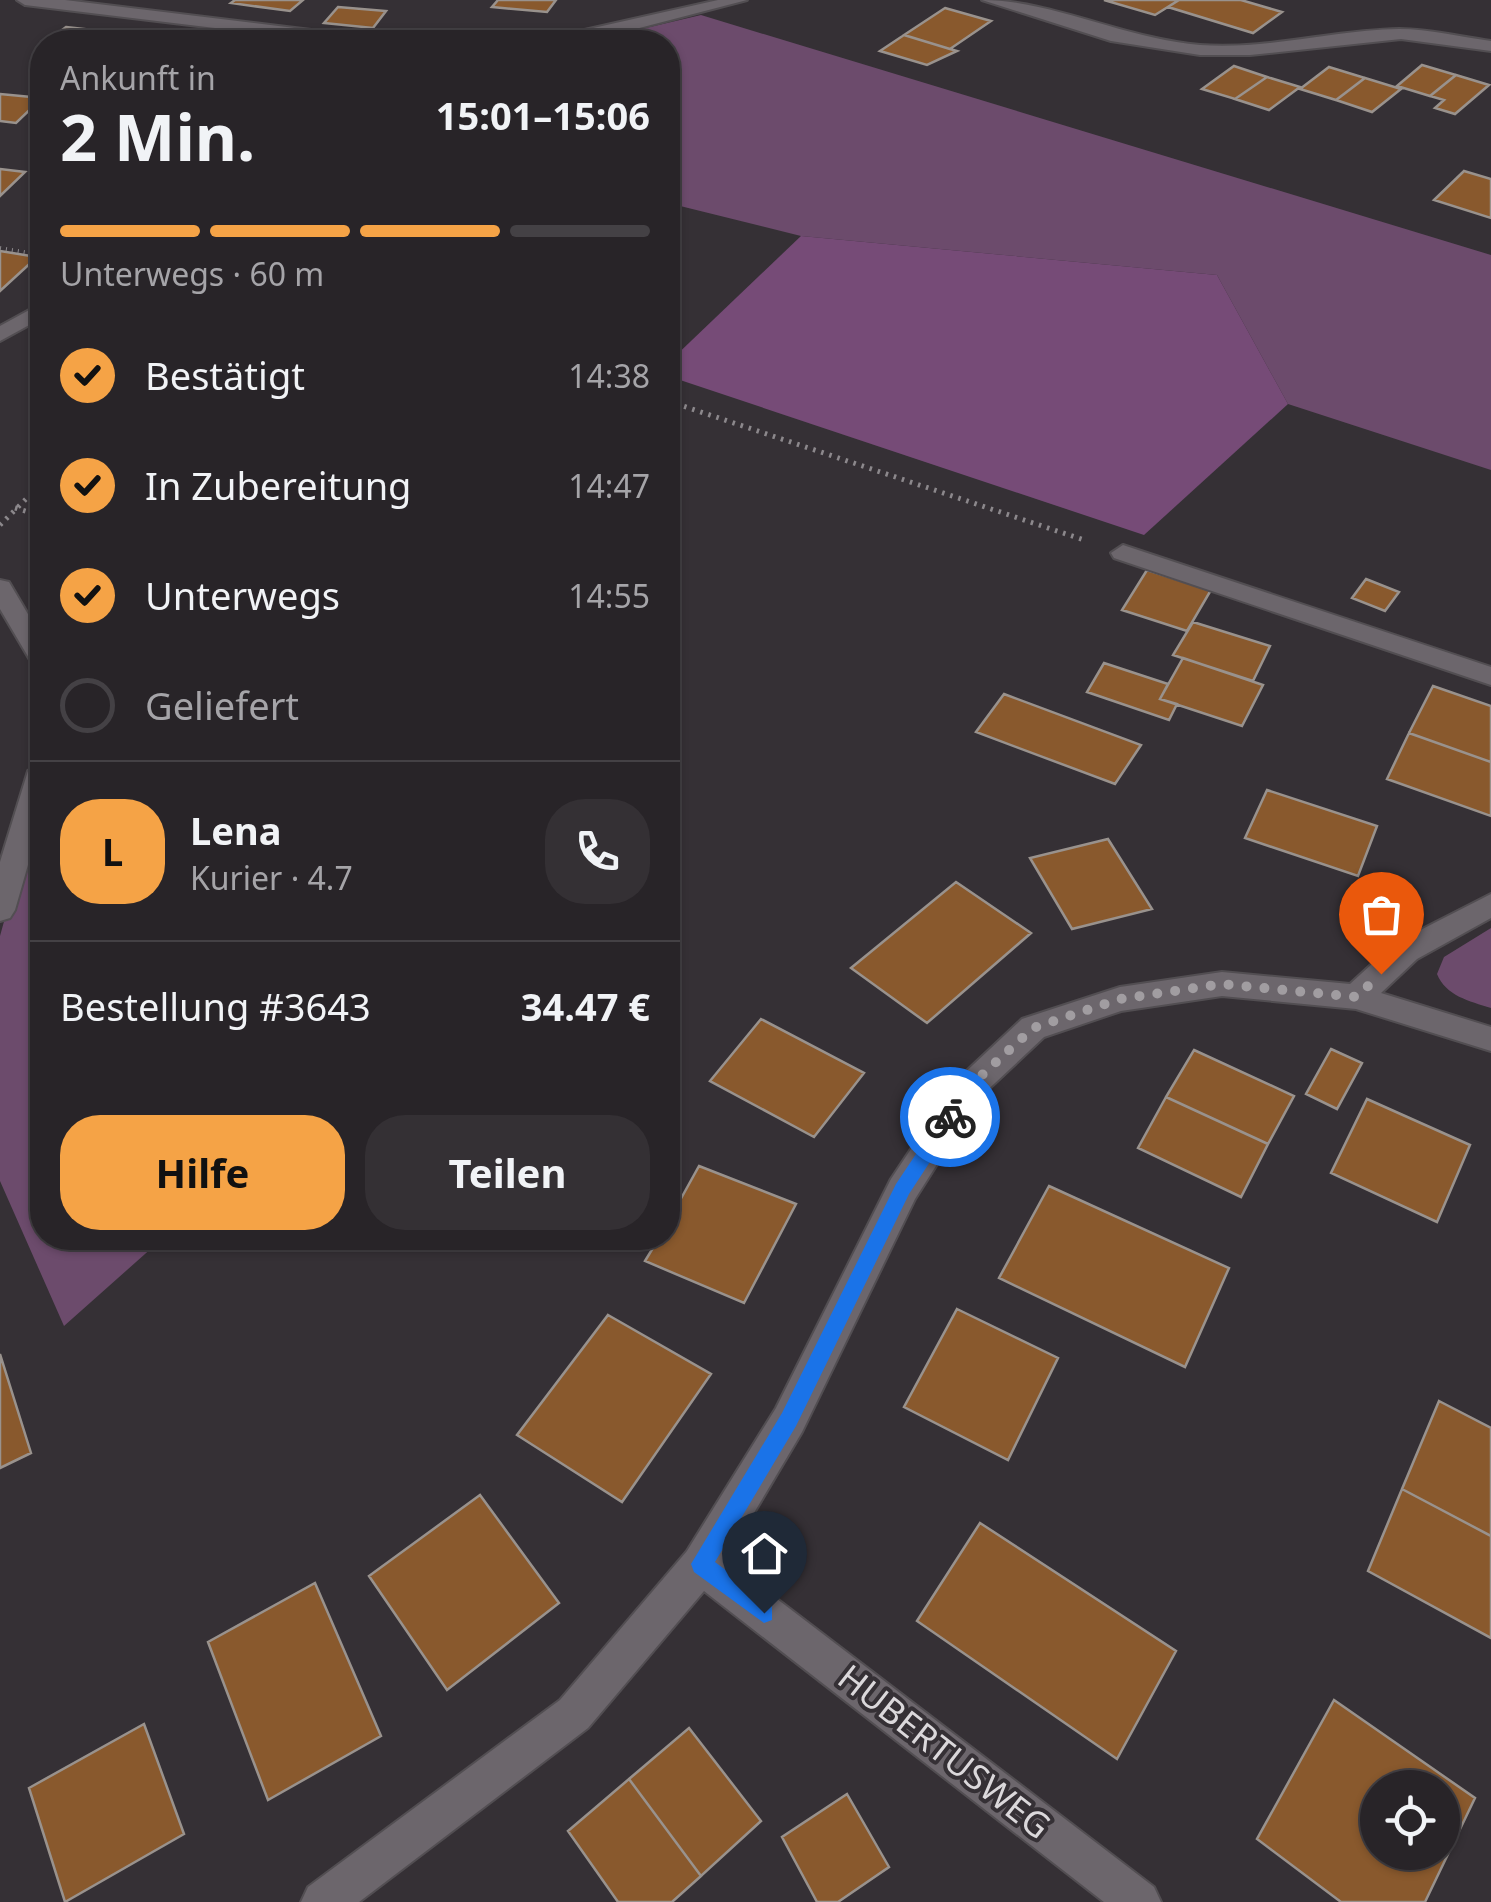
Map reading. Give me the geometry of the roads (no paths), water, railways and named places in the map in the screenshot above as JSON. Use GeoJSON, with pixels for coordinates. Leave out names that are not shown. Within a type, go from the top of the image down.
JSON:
{"type":"FeatureCollection","features":[{"type":"Feature","properties":{"kind":"street"},"geometry":{"type":"LineString","coordinates":[[25,0],[272,30]]}},
{"type":"Feature","properties":{"kind":"street"},"geometry":{"type":"LineString","coordinates":[[145,14],[179,0]]}},
{"type":"Feature","properties":{"kind":"street"},"geometry":{"type":"LineString","coordinates":[[613,30],[739,0]]}},
{"type":"Feature","properties":{"kind":"street"},"geometry":{"type":"LineString","coordinates":[[990,0],[1117,37],[1200,50],[1250,50],[1401,34],[1491,46]]}},
{"type":"Feature","properties":{"kind":"street"},"geometry":{"type":"LineString","coordinates":[[0,335],[30,316]]}},
{"type":"Feature","properties":{"kind":"street"},"geometry":{"type":"LineString","coordinates":[[1123,553],[1491,676]]}},
{"type":"Feature","properties":{"kind":"street"},"geometry":{"type":"LineString","coordinates":[[0,588],[30,638]]}},
{"type":"Feature","properties":{"kind":"street"},"geometry":{"type":"LineString","coordinates":[[0,910],[30,811]]}},
{"type":"Feature","properties":{"kind":"street"},"geometry":{"type":"LineString","coordinates":[[1356,997],[1406,951],[1491,905]]}},
{"type":"Feature","properties":{"kind":"street"},"geometry":{"type":"LineString","coordinates":[[324,1902],[574,1714],[701,1564],[789,1420],[903,1189],[968,1088],[1033,1028],[1120,999],[1222,984],[1356,997],[1491,1039]]}},
{"type":"Feature","properties":{"kind":"street","name":"HUBERTUSWEG"},"geometry":{"type":"LineString","coordinates":[[701,1564],[1139,1902]]}}]}
